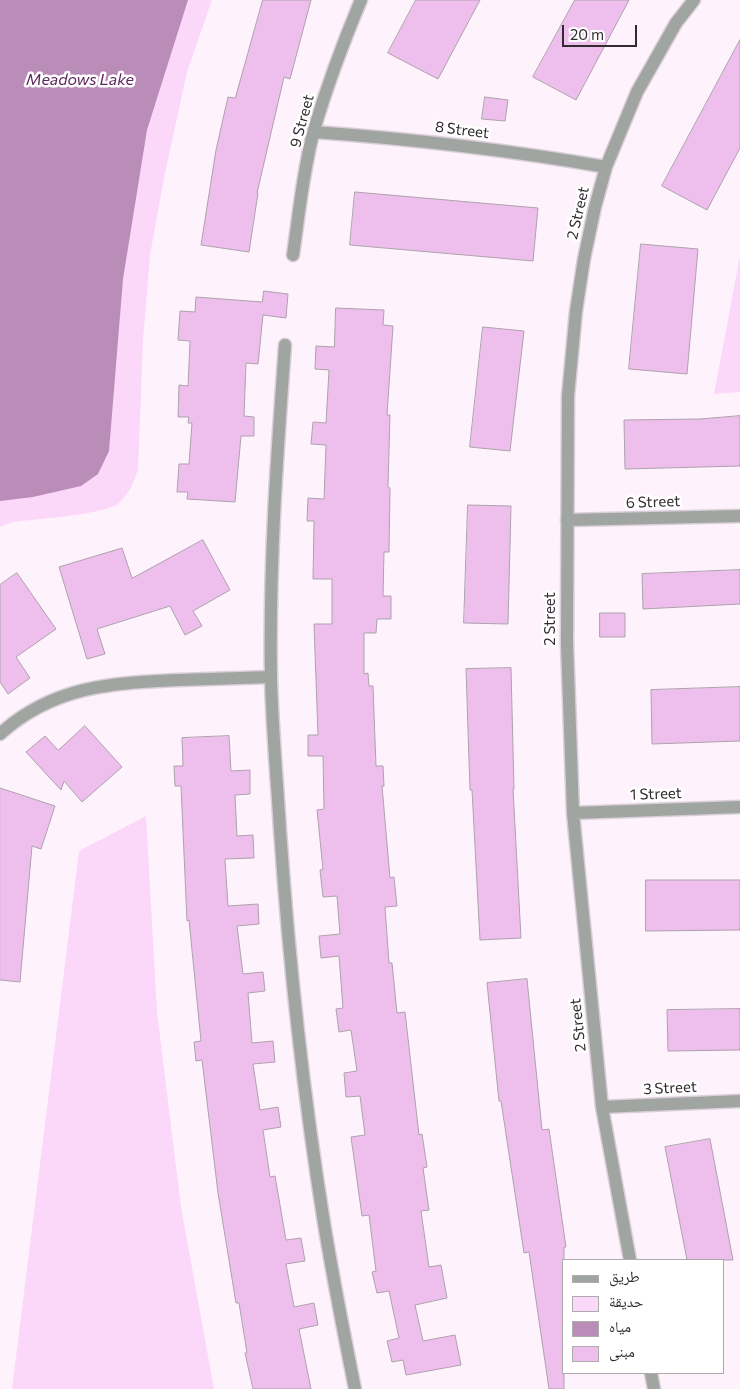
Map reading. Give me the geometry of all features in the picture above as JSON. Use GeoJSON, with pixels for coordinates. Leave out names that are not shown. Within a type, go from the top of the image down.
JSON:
{"type":"FeatureCollection","features":[{"type":"Feature","properties":{"kind":"street","name":"9 Street"},"geometry":{"type":"LineString","coordinates":[[293,255],[301,197],[314,132],[340,49],[361,0]]}},
{"type":"Feature","properties":{"kind":"street","name":"2 Street"},"geometry":{"type":"LineString","coordinates":[[630,1259],[602,1108],[573,813],[566,643],[568,396],[576,311],[592,224],[606,167],[637,92],[676,23],[694,0]]}},
{"type":"Feature","properties":{"kind":"street","name":"8 Street"},"geometry":{"type":"LineString","coordinates":[[314,132],[396,138],[538,155],[606,167]]}},
{"type":"Feature","properties":{"kind":"street"},"geometry":{"type":"LineString","coordinates":[[285,345],[277,455],[272,566],[271,677],[287,931],[296,1030],[324,1225],[355,1389]]}},
{"type":"Feature","properties":{"kind":"street","name":"6 Street"},"geometry":{"type":"LineString","coordinates":[[567,520],[740,516]]}},
{"type":"Feature","properties":{"kind":"street"},"geometry":{"type":"LineString","coordinates":[[0,734],[12,724],[48,702],[89,688],[131,682],[271,677]]}},
{"type":"Feature","properties":{"kind":"street","name":"1 Street"},"geometry":{"type":"LineString","coordinates":[[573,813],[740,808]]}},
{"type":"Feature","properties":{"kind":"street","name":"3 Street"},"geometry":{"type":"LineString","coordinates":[[602,1108],[740,1101]]}},
{"type":"Feature","properties":{"kind":"street"},"geometry":{"type":"LineString","coordinates":[[651,1374],[654,1389]]}},
{"type":"Feature","properties":{"kind":"green space","name":"Meadows Lake"},"geometry":{"type":"Polygon","coordinates":[[[0,0],[212,0],[187,72],[164,178],[150,255],[143,340],[138,470],[135,479],[123,499],[111,507],[69,516],[13,522],[0,527],[0,0]]]}},
{"type":"Feature","properties":{"kind":"green space"},"geometry":{"type":"Polygon","coordinates":[[[740,257],[740,392],[714,394],[739,261],[740,257]]]}},
{"type":"Feature","properties":{"kind":"green space"},"geometry":{"type":"Polygon","coordinates":[[[146,816],[157,1012],[181,1207],[214,1389],[12,1389],[79,851],[146,816]]]}},
{"type":"Feature","properties":{"kind":"water","name":"Meadows Lake"},"geometry":{"type":"Polygon","coordinates":[[[0,0],[188,0],[147,130],[123,279],[109,451],[98,474],[81,486],[33,497],[0,501],[0,0]]]}},
{"type":"Feature","properties":{"kind":"building"},"geometry":{"type":"Polygon","coordinates":[[[263,0],[311,0],[290,79],[284,77],[257,193],[249,252],[201,245],[216,150],[228,97],[235,98],[263,0]]]}},
{"type":"Feature","properties":{"kind":"building"},"geometry":{"type":"Polygon","coordinates":[[[416,0],[480,0],[438,79],[388,53],[416,0]]]}},
{"type":"Feature","properties":{"kind":"building"},"geometry":{"type":"Polygon","coordinates":[[[575,0],[629,0],[576,100],[533,77],[575,0]]]}},
{"type":"Feature","properties":{"kind":"building"},"geometry":{"type":"Polygon","coordinates":[[[740,40],[740,148],[707,210],[662,186],[740,40]]]}},
{"type":"Feature","properties":{"kind":"building"},"geometry":{"type":"Polygon","coordinates":[[[485,97],[508,100],[505,121],[482,119],[485,97]]]}},
{"type":"Feature","properties":{"kind":"building"},"geometry":{"type":"Polygon","coordinates":[[[355,192],[538,208],[533,261],[350,245],[355,192]]]}},
{"type":"Feature","properties":{"kind":"building"},"geometry":{"type":"Polygon","coordinates":[[[641,244],[698,249],[687,374],[629,369],[641,244]]]}},
{"type":"Feature","properties":{"kind":"building"},"geometry":{"type":"Polygon","coordinates":[[[264,291],[288,294],[286,318],[263,315],[258,364],[246,363],[244,416],[254,417],[254,436],[241,436],[235,502],[187,499],[188,492],[177,492],[179,464],[189,464],[192,423],[188,423],[189,417],[178,417],[179,385],[188,386],[190,341],[178,340],[180,311],[195,312],[196,297],[262,302],[264,291]]]}},
{"type":"Feature","properties":{"kind":"building"},"geometry":{"type":"Polygon","coordinates":[[[336,308],[384,310],[383,325],[393,326],[387,415],[390,415],[389,552],[384,552],[383,596],[391,596],[391,619],[377,619],[376,633],[364,633],[364,674],[368,673],[369,686],[373,686],[376,766],[383,766],[384,786],[382,786],[390,878],[394,877],[397,906],[385,907],[389,963],[392,963],[397,1013],[405,1012],[419,1135],[422,1134],[427,1167],[423,1168],[429,1210],[421,1211],[429,1267],[441,1265],[447,1298],[415,1305],[423,1341],[455,1335],[461,1365],[406,1375],[403,1360],[392,1362],[387,1341],[399,1338],[389,1291],[377,1293],[372,1272],[376,1271],[369,1215],[362,1216],[351,1137],[365,1135],[360,1096],[346,1097],[344,1073],[357,1071],[351,1030],[339,1032],[336,1009],[343,1008],[339,956],[321,958],[319,936],[340,934],[337,896],[323,897],[320,870],[323,869],[317,810],[324,809],[323,756],[308,756],[308,735],[318,735],[314,624],[332,624],[332,579],[313,579],[314,521],[307,521],[308,498],[324,499],[326,445],[311,444],[313,422],[326,423],[329,370],[315,369],[316,346],[334,347],[336,308]]]}},
{"type":"Feature","properties":{"kind":"building"},"geometry":{"type":"Polygon","coordinates":[[[483,327],[524,331],[510,451],[470,447],[483,327]]]}},
{"type":"Feature","properties":{"kind":"building"},"geometry":{"type":"Polygon","coordinates":[[[740,416],[740,466],[625,469],[624,420],[700,419],[740,416]]]}},
{"type":"Feature","properties":{"kind":"building"},"geometry":{"type":"Polygon","coordinates":[[[468,505],[511,506],[508,624],[464,623],[468,505]]]}},
{"type":"Feature","properties":{"kind":"building"},"geometry":{"type":"Polygon","coordinates":[[[203,540],[230,590],[193,611],[202,626],[185,635],[170,606],[97,629],[105,654],[87,659],[59,567],[122,548],[132,578],[203,540]]]}},
{"type":"Feature","properties":{"kind":"building"},"geometry":{"type":"Polygon","coordinates":[[[740,570],[740,604],[643,609],[642,574],[740,570]]]}},
{"type":"Feature","properties":{"kind":"building"},"geometry":{"type":"Polygon","coordinates":[[[17,573],[56,629],[16,657],[30,678],[8,694],[0,682],[0,585],[17,573]]]}},
{"type":"Feature","properties":{"kind":"building"},"geometry":{"type":"Polygon","coordinates":[[[600,613],[625,613],[625,637],[600,637],[600,613]]]}},
{"type":"Feature","properties":{"kind":"building"},"geometry":{"type":"Polygon","coordinates":[[[511,668],[513,789],[521,938],[480,940],[472,790],[470,790],[466,669],[511,668]]]}},
{"type":"Feature","properties":{"kind":"building"},"geometry":{"type":"Polygon","coordinates":[[[740,687],[740,741],[652,744],[651,690],[740,687]]]}},
{"type":"Feature","properties":{"kind":"building"},"geometry":{"type":"Polygon","coordinates":[[[85,726],[122,767],[82,802],[64,781],[61,790],[26,752],[45,736],[58,750],[85,726]]]}},
{"type":"Feature","properties":{"kind":"building"},"geometry":{"type":"Polygon","coordinates":[[[229,736],[231,771],[250,770],[250,794],[235,795],[237,836],[253,835],[254,858],[225,859],[228,906],[258,904],[259,924],[237,926],[243,974],[263,972],[265,991],[248,993],[252,1043],[273,1041],[275,1062],[253,1064],[260,1110],[278,1107],[281,1127],[263,1130],[270,1177],[275,1176],[286,1240],[301,1238],[305,1261],[286,1264],[294,1307],[314,1303],[318,1325],[299,1329],[311,1389],[253,1389],[245,1353],[247,1353],[239,1303],[236,1303],[218,1193],[202,1060],[196,1061],[194,1042],[201,1041],[189,920],[187,921],[181,786],[175,786],[174,766],[183,766],[182,738],[229,736]]]}},
{"type":"Feature","properties":{"kind":"building"},"geometry":{"type":"Polygon","coordinates":[[[0,788],[55,806],[41,849],[32,846],[20,982],[0,980],[0,788]]]}},
{"type":"Feature","properties":{"kind":"building"},"geometry":{"type":"Polygon","coordinates":[[[646,880],[740,880],[740,930],[646,931],[646,880]]]}},
{"type":"Feature","properties":{"kind":"building"},"geometry":{"type":"Polygon","coordinates":[[[527,979],[542,1130],[549,1129],[566,1247],[564,1247],[564,1259],[562,1259],[562,1374],[564,1374],[564,1389],[549,1389],[529,1252],[524,1253],[501,1101],[499,1101],[487,983],[527,979]]]}},
{"type":"Feature","properties":{"kind":"building"},"geometry":{"type":"Polygon","coordinates":[[[740,1009],[740,1050],[668,1051],[667,1010],[740,1009]]]}},
{"type":"Feature","properties":{"kind":"building"},"geometry":{"type":"Polygon","coordinates":[[[710,1139],[733,1260],[687,1259],[665,1147],[710,1139]]]}}]}
